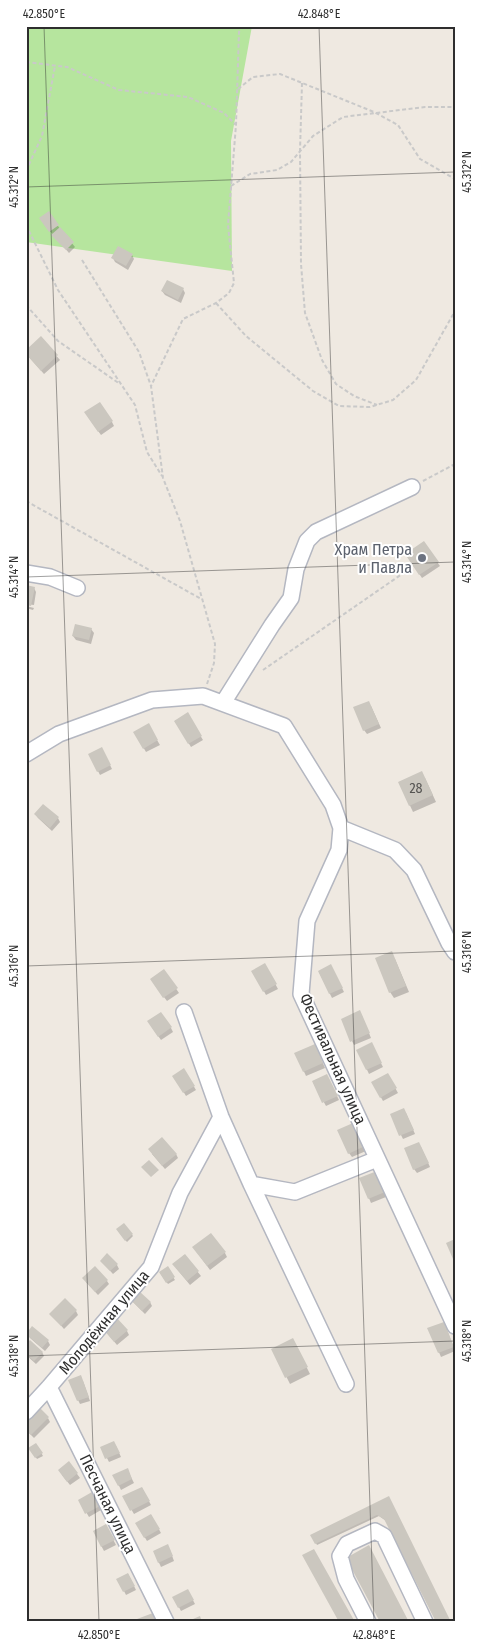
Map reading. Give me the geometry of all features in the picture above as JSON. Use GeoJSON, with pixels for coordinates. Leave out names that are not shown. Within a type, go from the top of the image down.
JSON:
{"type":"FeatureCollection","features":[{"type":"Feature","properties":{"kind":"street"},"geometry":{"type":"LineString","coordinates":[[223,703],[291,598],[296,569],[306,541],[316,532],[412,487]]}},
{"type":"Feature","properties":{"kind":"street"},"geometry":{"type":"LineString","coordinates":[[26,573],[50,577],[77,588]]}},
{"type":"Feature","properties":{"kind":"street","name":"Фестивальная улица"},"geometry":{"type":"LineString","coordinates":[[26,754],[59,734],[152,700],[203,696],[284,726],[333,805],[341,828],[339,850],[307,921],[301,994],[455,1326]]}},
{"type":"Feature","properties":{"kind":"street"},"geometry":{"type":"LineString","coordinates":[[341,828],[395,850],[414,870],[455,952]]}},
{"type":"Feature","properties":{"kind":"street"},"geometry":{"type":"LineString","coordinates":[[184,1012],[221,1117],[346,1384]]}},
{"type":"Feature","properties":{"kind":"street","name":"Молодёжная улица"},"geometry":{"type":"LineString","coordinates":[[26,1412],[151,1267],[180,1193],[221,1117]]}},
{"type":"Feature","properties":{"kind":"street"},"geometry":{"type":"LineString","coordinates":[[251,1184],[295,1192],[377,1159]]}},
{"type":"Feature","properties":{"kind":"street","name":"Песчаная улица"},"geometry":{"type":"LineString","coordinates":[[49,1387],[166,1622]]}},
{"type":"Feature","properties":{"kind":"street"},"geometry":{"type":"LineString","coordinates":[[368,1622],[346,1580],[340,1556],[347,1544],[375,1530],[384,1536],[425,1622]]}},
{"type":"Feature","properties":{"kind":"path"},"geometry":{"type":"LineString","coordinates":[[151,386],[183,319],[229,293],[234,283],[228,225],[236,125],[240,32],[242,26]]}},
{"type":"Feature","properties":{"kind":"path"},"geometry":{"type":"LineString","coordinates":[[26,62],[67,67],[119,90],[188,97],[224,114],[236,125]]}},
{"type":"Feature","properties":{"kind":"path"},"geometry":{"type":"LineString","coordinates":[[26,171],[42,136],[56,66]]}},
{"type":"Feature","properties":{"kind":"path"},"geometry":{"type":"LineString","coordinates":[[238,89],[253,77],[280,74],[374,112],[398,125],[420,159],[455,180]]}},
{"type":"Feature","properties":{"kind":"path"},"geometry":{"type":"LineString","coordinates":[[302,83],[300,151],[301,264],[304,313],[322,360],[336,384],[354,396],[377,405]]}},
{"type":"Feature","properties":{"kind":"path"},"geometry":{"type":"LineString","coordinates":[[231,186],[250,174],[277,170],[291,162],[313,136],[343,116],[425,107],[455,106]]}},
{"type":"Feature","properties":{"kind":"path"},"geometry":{"type":"LineString","coordinates":[[26,225],[58,290],[135,404],[148,452],[163,478],[180,521],[215,644],[214,663],[203,696]]}},
{"type":"Feature","properties":{"kind":"path"},"geometry":{"type":"LineString","coordinates":[[82,260],[139,352],[151,386],[163,478]]}},
{"type":"Feature","properties":{"kind":"path"},"geometry":{"type":"LineString","coordinates":[[216,302],[246,336],[313,390],[339,406],[370,407],[393,400],[416,380],[455,311]]}},
{"type":"Feature","properties":{"kind":"path"},"geometry":{"type":"LineString","coordinates":[[26,305],[58,341],[122,385]]}},
{"type":"Feature","properties":{"kind":"path"},"geometry":{"type":"LineString","coordinates":[[412,487],[455,464]]}},
{"type":"Feature","properties":{"kind":"path"},"geometry":{"type":"LineString","coordinates":[[26,502],[203,601]]}},
{"type":"Feature","properties":{"kind":"path"},"geometry":{"type":"LineString","coordinates":[[263,670],[402,574]]}},
{"type":"Feature","properties":{"kind":"green space"},"geometry":{"type":"Polygon","coordinates":[[[26,26],[252,26],[231,141],[232,271],[26,242],[26,26]]]}},
{"type":"Feature","properties":{"kind":"building"},"geometry":{"type":"Polygon","coordinates":[[[49,211],[59,225],[49,232],[39,218],[49,211]]]}},
{"type":"Feature","properties":{"kind":"building"},"geometry":{"type":"Polygon","coordinates":[[[60,227],[74,242],[66,250],[51,235],[60,227]]]}},
{"type":"Feature","properties":{"kind":"building"},"geometry":{"type":"Polygon","coordinates":[[[118,246],[133,254],[126,266],[111,258],[118,246]]]}},
{"type":"Feature","properties":{"kind":"building"},"geometry":{"type":"Polygon","coordinates":[[[167,280],[184,288],[178,300],[161,291],[167,280]]]}},
{"type":"Feature","properties":{"kind":"building"},"geometry":{"type":"Polygon","coordinates":[[[41,336],[58,355],[41,371],[26,354],[26,350],[41,336]]]}},
{"type":"Feature","properties":{"kind":"building"},"geometry":{"type":"Polygon","coordinates":[[[100,402],[113,421],[98,432],[84,412],[100,402]]]}},
{"type":"Feature","properties":{"kind":"building","name":"Храм Петра и Павла"},"geometry":{"type":"Polygon","coordinates":[[[424,541],[439,562],[419,575],[405,554],[424,541]]]}},
{"type":"Feature","properties":{"kind":"building"},"geometry":{"type":"Polygon","coordinates":[[[26,585],[35,587],[31,606],[26,605],[26,585]]]}},
{"type":"Feature","properties":{"kind":"building"},"geometry":{"type":"Polygon","coordinates":[[[75,624],[92,628],[89,640],[72,636],[75,624]]]}},
{"type":"Feature","properties":{"kind":"building"},"geometry":{"type":"Polygon","coordinates":[[[369,701],[379,724],[363,731],[353,707],[369,701]]]}},
{"type":"Feature","properties":{"kind":"building"},"geometry":{"type":"Polygon","coordinates":[[[188,712],[202,736],[188,744],[174,721],[188,712]]]}},
{"type":"Feature","properties":{"kind":"building"},"geometry":{"type":"Polygon","coordinates":[[[149,723],[158,740],[143,749],[133,732],[149,723]]]}},
{"type":"Feature","properties":{"kind":"building"},"geometry":{"type":"Polygon","coordinates":[[[102,747],[111,765],[97,772],[88,754],[102,747]]]}},
{"type":"Feature","properties":{"kind":"building"},"geometry":{"type":"Polygon","coordinates":[[[422,771],[433,795],[409,806],[398,782],[422,771]]]}},
{"type":"Feature","properties":{"kind":"building"},"geometry":{"type":"Polygon","coordinates":[[[43,804],[59,817],[50,828],[34,814],[43,804]]]}},
{"type":"Feature","properties":{"kind":"building"},"geometry":{"type":"Polygon","coordinates":[[[392,951],[406,986],[389,993],[375,958],[392,951]]]}},
{"type":"Feature","properties":{"kind":"building"},"geometry":{"type":"Polygon","coordinates":[[[265,963],[277,984],[263,992],[251,971],[265,963]]]}},
{"type":"Feature","properties":{"kind":"building"},"geometry":{"type":"Polygon","coordinates":[[[331,964],[343,988],[329,994],[318,971],[331,964]]]}},
{"type":"Feature","properties":{"kind":"building"},"geometry":{"type":"Polygon","coordinates":[[[164,969],[178,988],[163,998],[150,979],[164,969]]]}},
{"type":"Feature","properties":{"kind":"building"},"geometry":{"type":"Polygon","coordinates":[[[360,1010],[370,1033],[350,1042],[341,1019],[360,1010]]]}},
{"type":"Feature","properties":{"kind":"building"},"geometry":{"type":"Polygon","coordinates":[[[161,1012],[172,1027],[158,1037],[147,1021],[161,1012]]]}},
{"type":"Feature","properties":{"kind":"building"},"geometry":{"type":"Polygon","coordinates":[[[372,1042],[382,1063],[366,1070],[356,1050],[372,1042]]]}},
{"type":"Feature","properties":{"kind":"building"},"geometry":{"type":"Polygon","coordinates":[[[315,1044],[323,1063],[303,1072],[294,1053],[315,1044]]]}},
{"type":"Feature","properties":{"kind":"building"},"geometry":{"type":"Polygon","coordinates":[[[184,1068],[195,1086],[183,1093],[172,1076],[184,1068]]]}},
{"type":"Feature","properties":{"kind":"building"},"geometry":{"type":"Polygon","coordinates":[[[388,1073],[397,1088],[380,1098],[371,1082],[388,1073]]]}},
{"type":"Feature","properties":{"kind":"building"},"geometry":{"type":"Polygon","coordinates":[[[327,1074],[338,1096],[322,1103],[312,1081],[327,1074]]]}},
{"type":"Feature","properties":{"kind":"building"},"geometry":{"type":"Polygon","coordinates":[[[404,1108],[414,1130],[399,1136],[390,1114],[404,1108]]]}},
{"type":"Feature","properties":{"kind":"building"},"geometry":{"type":"Polygon","coordinates":[[[353,1123],[365,1146],[348,1154],[337,1130],[353,1123]]]}},
{"type":"Feature","properties":{"kind":"building"},"geometry":{"type":"Polygon","coordinates":[[[162,1137],[177,1154],[162,1166],[148,1149],[162,1137]]]}},
{"type":"Feature","properties":{"kind":"building"},"geometry":{"type":"Polygon","coordinates":[[[419,1142],[429,1163],[413,1170],[404,1148],[419,1142]]]}},
{"type":"Feature","properties":{"kind":"building"},"geometry":{"type":"Polygon","coordinates":[[[149,1160],[159,1170],[151,1177],[141,1167],[149,1160]]]}},
{"type":"Feature","properties":{"kind":"building"},"geometry":{"type":"Polygon","coordinates":[[[377,1171],[385,1192],[368,1199],[359,1178],[377,1171]]]}},
{"type":"Feature","properties":{"kind":"building"},"geometry":{"type":"Polygon","coordinates":[[[124,1223],[133,1234],[125,1241],[116,1229],[124,1223]]]}},
{"type":"Feature","properties":{"kind":"building"},"geometry":{"type":"Polygon","coordinates":[[[211,1233],[226,1252],[207,1266],[192,1247],[211,1233]]]}},
{"type":"Feature","properties":{"kind":"building"},"geometry":{"type":"Polygon","coordinates":[[[455,1239],[455,1258],[453,1259],[446,1243],[455,1239]]]}},
{"type":"Feature","properties":{"kind":"building"},"geometry":{"type":"Polygon","coordinates":[[[107,1253],[118,1264],[110,1271],[100,1261],[107,1253]]]}},
{"type":"Feature","properties":{"kind":"building"},"geometry":{"type":"Polygon","coordinates":[[[185,1254],[199,1271],[187,1281],[172,1264],[185,1254]]]}},
{"type":"Feature","properties":{"kind":"building"},"geometry":{"type":"Polygon","coordinates":[[[95,1266],[108,1280],[95,1292],[82,1278],[95,1266]]]}},
{"type":"Feature","properties":{"kind":"building"},"geometry":{"type":"Polygon","coordinates":[[[168,1266],[175,1277],[166,1283],[159,1272],[168,1266]]]}},
{"type":"Feature","properties":{"kind":"building"},"geometry":{"type":"Polygon","coordinates":[[[139,1291],[151,1302],[142,1311],[131,1300],[139,1291]]]}},
{"type":"Feature","properties":{"kind":"building"},"geometry":{"type":"Polygon","coordinates":[[[65,1298],[77,1310],[61,1326],[49,1314],[65,1298]]]}},
{"type":"Feature","properties":{"kind":"building"},"geometry":{"type":"Polygon","coordinates":[[[116,1317],[128,1330],[114,1342],[103,1329],[116,1317]]]}},
{"type":"Feature","properties":{"kind":"building"},"geometry":{"type":"Polygon","coordinates":[[[444,1322],[454,1347],[438,1353],[427,1328],[444,1322]]]}},
{"type":"Feature","properties":{"kind":"building"},"geometry":{"type":"Polygon","coordinates":[[[32,1326],[49,1340],[42,1348],[26,1334],[32,1326]]]}},
{"type":"Feature","properties":{"kind":"building"},"geometry":{"type":"Polygon","coordinates":[[[293,1338],[308,1367],[285,1378],[271,1349],[293,1338]]]}},
{"type":"Feature","properties":{"kind":"building"},"geometry":{"type":"Polygon","coordinates":[[[30,1340],[43,1352],[34,1361],[26,1354],[26,1344],[30,1340]]]}},
{"type":"Feature","properties":{"kind":"building"},"geometry":{"type":"Polygon","coordinates":[[[81,1375],[89,1397],[77,1401],[68,1380],[81,1375]]]}},
{"type":"Feature","properties":{"kind":"building"},"geometry":{"type":"Polygon","coordinates":[[[39,1407],[49,1417],[31,1435],[26,1430],[26,1419],[39,1407]]]}},
{"type":"Feature","properties":{"kind":"building"},"geometry":{"type":"Polygon","coordinates":[[[114,1441],[120,1453],[105,1459],[100,1447],[114,1441]]]}},
{"type":"Feature","properties":{"kind":"building"},"geometry":{"type":"Polygon","coordinates":[[[36,1443],[43,1453],[35,1458],[28,1448],[36,1443]]]}},
{"type":"Feature","properties":{"kind":"building"},"geometry":{"type":"Polygon","coordinates":[[[69,1461],[78,1473],[67,1482],[58,1470],[69,1461]]]}},
{"type":"Feature","properties":{"kind":"building"},"geometry":{"type":"Polygon","coordinates":[[[128,1468],[132,1479],[118,1486],[112,1475],[128,1468]]]}},
{"type":"Feature","properties":{"kind":"building"},"geometry":{"type":"Polygon","coordinates":[[[142,1487],[150,1501],[130,1511],[122,1496],[142,1487]]]}},
{"type":"Feature","properties":{"kind":"building"},"geometry":{"type":"Polygon","coordinates":[[[92,1492],[100,1506],[85,1514],[78,1500],[92,1492]]]}},
{"type":"Feature","properties":{"kind":"building"},"geometry":{"type":"Polygon","coordinates":[[[389,1496],[451,1622],[436,1622],[384,1519],[377,1515],[315,1544],[310,1535],[389,1496]]]}},
{"type":"Feature","properties":{"kind":"building"},"geometry":{"type":"Polygon","coordinates":[[[151,1514],[160,1529],[144,1538],[135,1523],[151,1514]]]}},
{"type":"Feature","properties":{"kind":"building"},"geometry":{"type":"Polygon","coordinates":[[[106,1524],[115,1540],[101,1547],[93,1531],[106,1524]]]}},
{"type":"Feature","properties":{"kind":"building"},"geometry":{"type":"Polygon","coordinates":[[[168,1544],[173,1556],[158,1563],[153,1551],[168,1544]]]}},
{"type":"Feature","properties":{"kind":"building"},"geometry":{"type":"Polygon","coordinates":[[[369,1545],[409,1622],[380,1622],[346,1558],[369,1545]]]}},
{"type":"Feature","properties":{"kind":"building"},"geometry":{"type":"Polygon","coordinates":[[[314,1549],[355,1622],[339,1622],[302,1555],[314,1549]]]}},
{"type":"Feature","properties":{"kind":"building"},"geometry":{"type":"Polygon","coordinates":[[[128,1573],[135,1586],[123,1592],[116,1579],[128,1573]]]}},
{"type":"Feature","properties":{"kind":"building"},"geometry":{"type":"Polygon","coordinates":[[[188,1589],[194,1600],[178,1608],[172,1597],[188,1589]]]}},
{"type":"Feature","properties":{"kind":"building"},"geometry":{"type":"Polygon","coordinates":[[[153,1613],[157,1622],[138,1622],[137,1619],[153,1613]]]}},
{"type":"Feature","properties":{"kind":"building"},"geometry":{"type":"Polygon","coordinates":[[[200,1616],[202,1622],[186,1622],[200,1616]]]}},
{"type":"Feature","properties":{"kind":"place","name":"Храм Петра и Павла"},"geometry":{"type":"Point","coordinates":[422,558]}}]}
